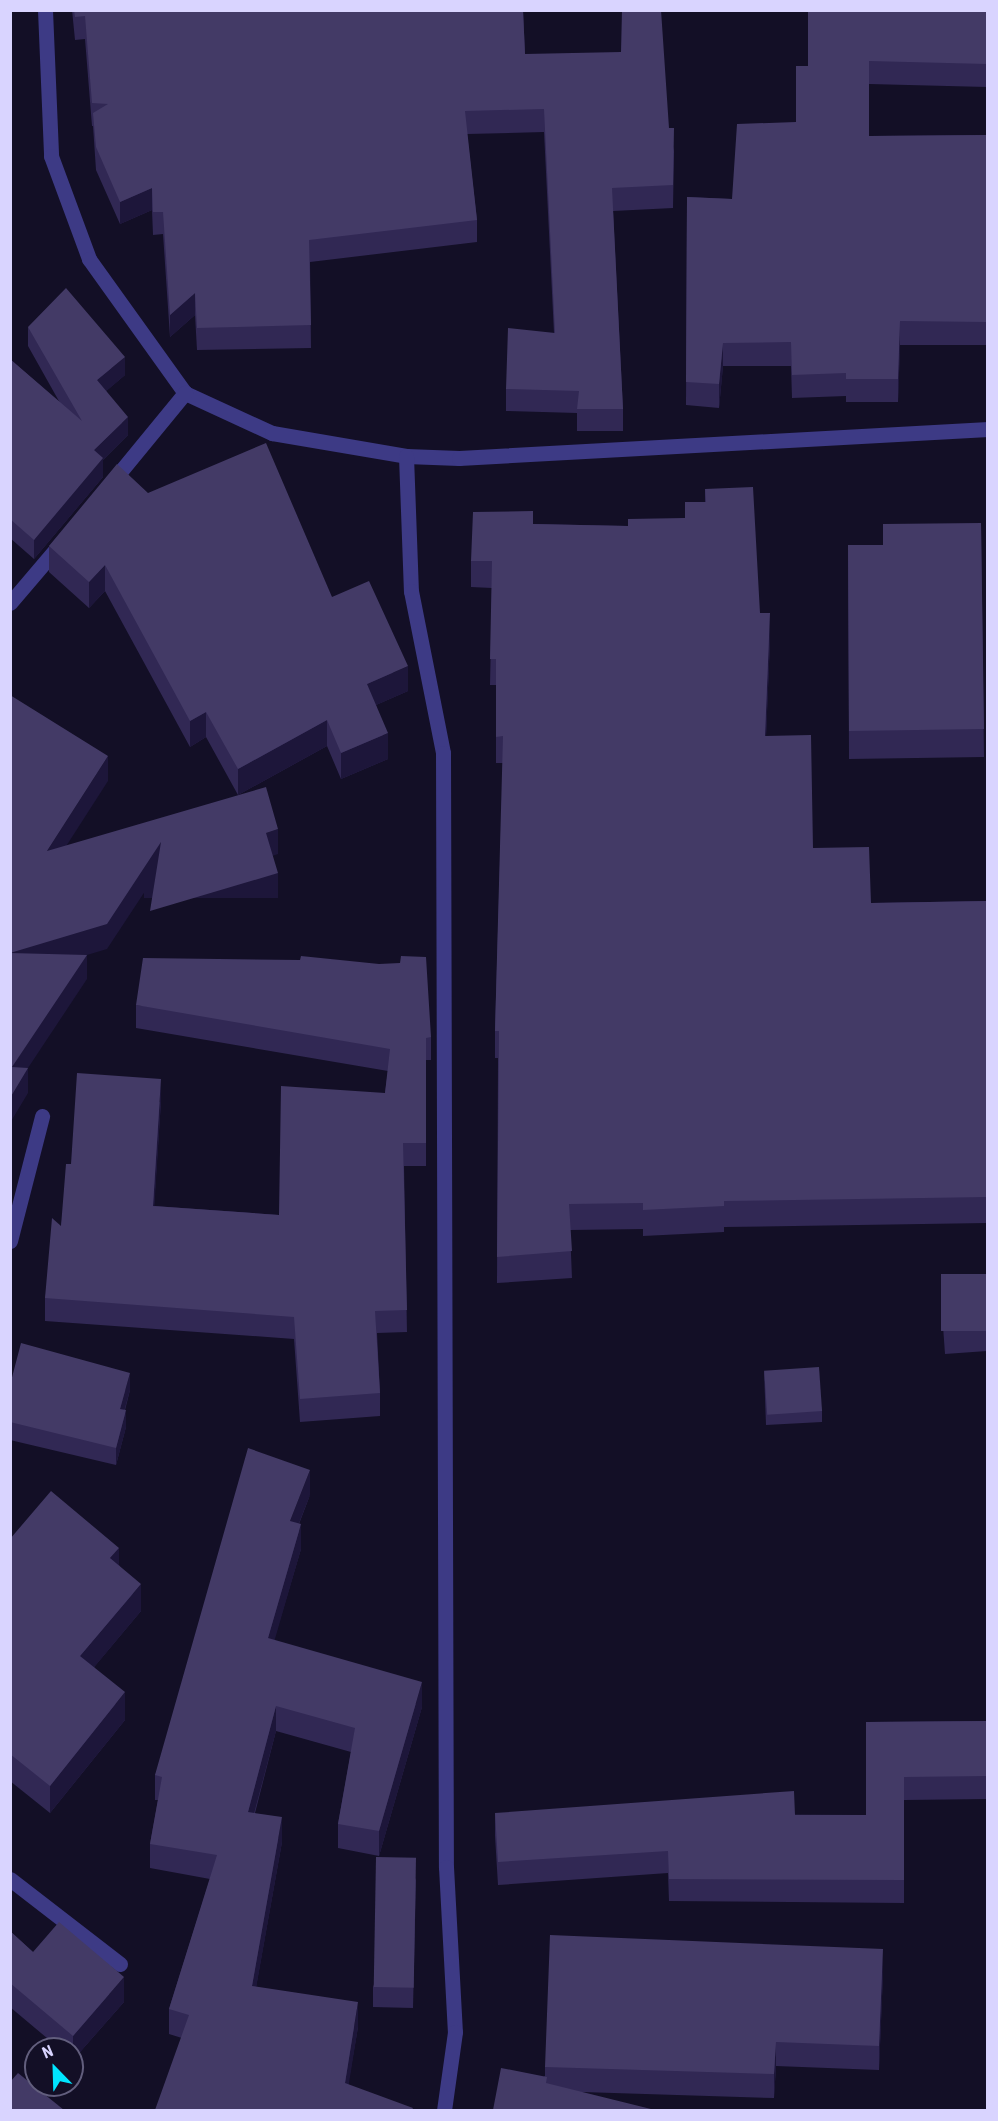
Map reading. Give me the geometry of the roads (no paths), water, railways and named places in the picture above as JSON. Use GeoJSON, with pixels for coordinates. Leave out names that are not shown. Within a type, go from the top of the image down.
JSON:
{"type":"FeatureCollection","features":[{"type":"Feature","properties":{"kind":"street"},"geometry":{"type":"LineString","coordinates":[[45,10],[51,156],[89,259],[185,393],[272,434],[406,456],[459,458],[987,429]]}},
{"type":"Feature","properties":{"kind":"street"},"geometry":{"type":"LineString","coordinates":[[102,493],[185,393]]}},
{"type":"Feature","properties":{"kind":"street"},"geometry":{"type":"LineString","coordinates":[[406,456],[411,591],[443,753],[446,1867],[455,2032],[444,2110]]}},
{"type":"Feature","properties":{"kind":"street"},"geometry":{"type":"LineString","coordinates":[[10,603],[71,530]]}},
{"type":"Feature","properties":{"kind":"street"},"geometry":{"type":"LineString","coordinates":[[10,1241],[42,1116]]}},
{"type":"Feature","properties":{"kind":"street"},"geometry":{"type":"LineString","coordinates":[[10,1880],[120,1964]]}}]}
